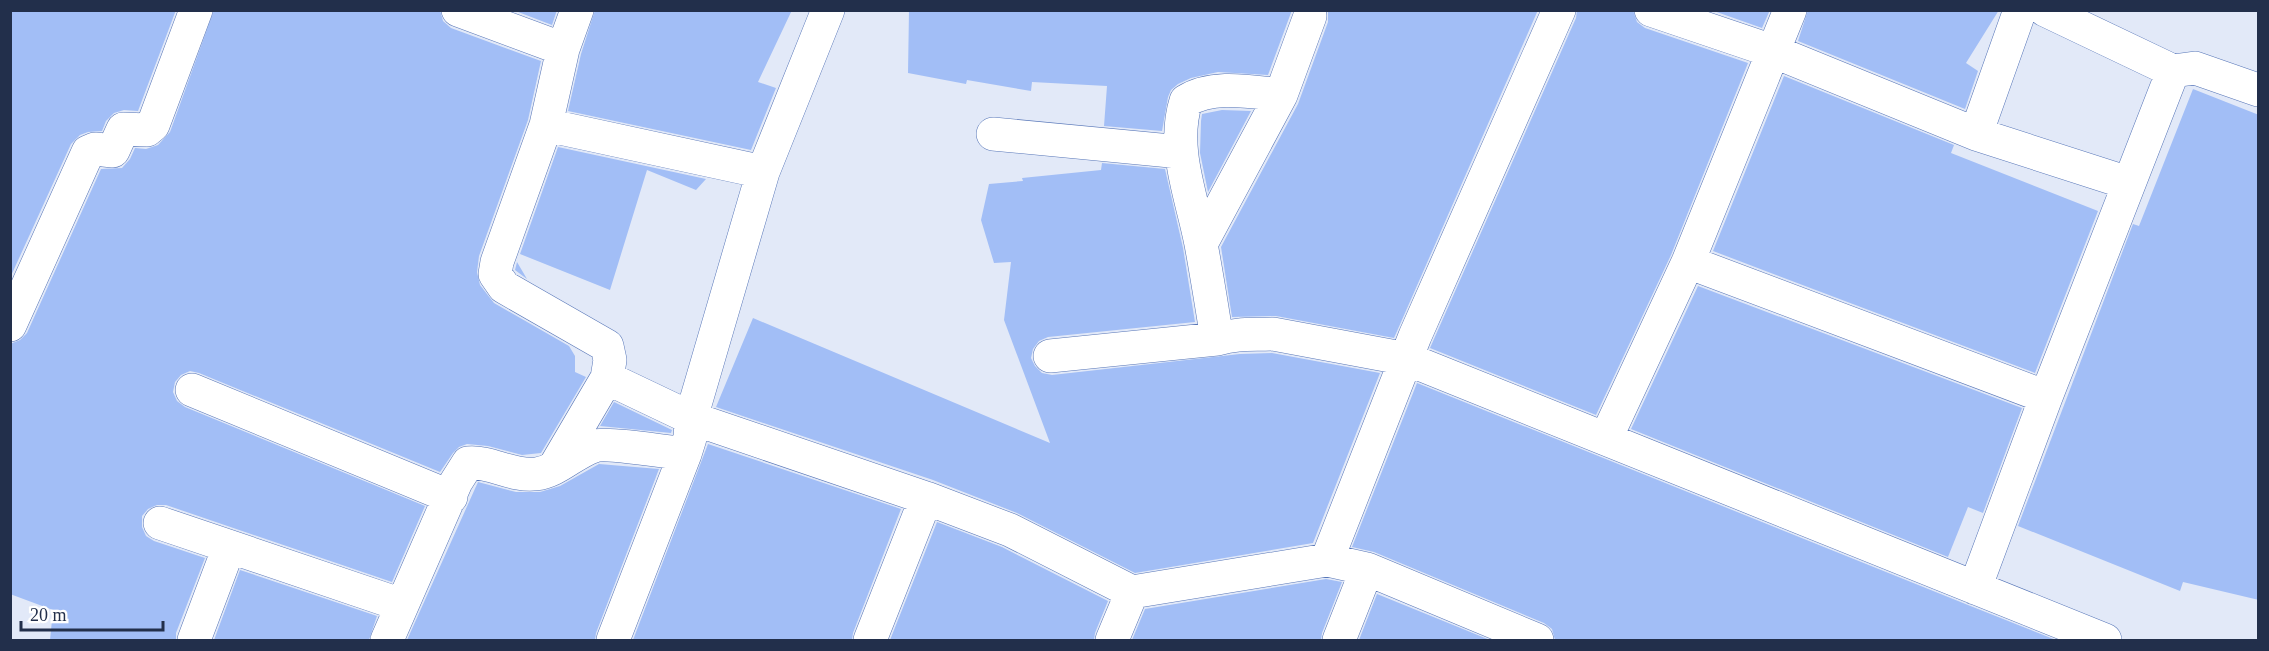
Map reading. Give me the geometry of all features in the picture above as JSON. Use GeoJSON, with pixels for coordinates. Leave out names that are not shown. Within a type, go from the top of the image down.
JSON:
{"type":"FeatureCollection","features":[{"type":"Feature","properties":{"kind":"street"},"geometry":{"type":"LineString","coordinates":[[10,325],[88,152],[95,148],[113,151],[123,129],[147,130],[153,124],[196,10]]}},
{"type":"Feature","properties":{"kind":"street"},"geometry":{"type":"LineString","coordinates":[[458,10],[563,49]]}},
{"type":"Feature","properties":{"kind":"street"},"geometry":{"type":"LineString","coordinates":[[554,468],[607,378],[609,360],[607,346],[513,293],[495,277],[497,262],[546,124],[563,49],[577,10]]}},
{"type":"Feature","properties":{"kind":"street"},"geometry":{"type":"LineString","coordinates":[[613,640],[685,454],[690,438],[691,418],[763,172],[828,10]]}},
{"type":"Feature","properties":{"kind":"street"},"geometry":{"type":"LineString","coordinates":[[1328,560],[1415,336],[1559,10]]}},
{"type":"Feature","properties":{"kind":"street"},"geometry":{"type":"LineString","coordinates":[[1652,10],[1775,52],[1976,134],[2128,183]]}},
{"type":"Feature","properties":{"kind":"street"},"geometry":{"type":"LineString","coordinates":[[1606,438],[1688,262],[1791,10]]}},
{"type":"Feature","properties":{"kind":"street"},"geometry":{"type":"LineString","coordinates":[[1976,134],[2020,10]]}},
{"type":"Feature","properties":{"kind":"street"},"geometry":{"type":"LineString","coordinates":[[2045,10],[2173,71],[2188,67],[2194,68],[2259,90]]}},
{"type":"Feature","properties":{"kind":"street"},"geometry":{"type":"LineString","coordinates":[[1201,244],[1281,95],[1310,16]]}},
{"type":"Feature","properties":{"kind":"street"},"geometry":{"type":"LineString","coordinates":[[1975,588],[2046,397],[2173,71]]}},
{"type":"Feature","properties":{"kind":"street"},"geometry":{"type":"LineString","coordinates":[[1217,339],[1201,244],[1181,152],[1180,119],[1186,101],[1198,93],[1225,90],[1281,95]]}},
{"type":"Feature","properties":{"kind":"street"},"geometry":{"type":"LineString","coordinates":[[546,124],[763,172]]}},
{"type":"Feature","properties":{"kind":"street"},"geometry":{"type":"LineString","coordinates":[[993,134],[1181,152]]}},
{"type":"Feature","properties":{"kind":"street"},"geometry":{"type":"LineString","coordinates":[[1688,262],[2046,397]]}},
{"type":"Feature","properties":{"kind":"street"},"geometry":{"type":"LineString","coordinates":[[1050,356],[1217,339],[1238,334],[1273,334],[1407,359],[2105,640]]}},
{"type":"Feature","properties":{"kind":"street"},"geometry":{"type":"LineString","coordinates":[[607,378],[691,418],[926,498],[1010,530],[1132,592],[1328,560],[1367,569],[1537,640]]}},
{"type":"Feature","properties":{"kind":"street"},"geometry":{"type":"LineString","coordinates":[[192,390],[451,497]]}},
{"type":"Feature","properties":{"kind":"street"},"geometry":{"type":"LineString","coordinates":[[387,640],[456,482],[468,463],[480,462],[499,469],[535,474],[554,468],[598,445],[685,454]]}},
{"type":"Feature","properties":{"kind":"street"},"geometry":{"type":"LineString","coordinates":[[870,640],[926,498]]}},
{"type":"Feature","properties":{"kind":"street"},"geometry":{"type":"LineString","coordinates":[[160,523],[402,605]]}},
{"type":"Feature","properties":{"kind":"street"},"geometry":{"type":"LineString","coordinates":[[194,640],[230,547]]}},
{"type":"Feature","properties":{"kind":"street"},"geometry":{"type":"LineString","coordinates":[[1339,640],[1367,569]]}},
{"type":"Feature","properties":{"kind":"street"},"geometry":{"type":"LineString","coordinates":[[1112,640],[1132,592]]}},
{"type":"Feature","properties":{"kind":"building"},"geometry":{"type":"Polygon","coordinates":[[[10,10],[176,10],[138,111],[124,110],[114,113],[106,121],[102,131],[80,135],[71,144],[10,278],[10,10]]]}},
{"type":"Feature","properties":{"kind":"building"},"geometry":{"type":"Polygon","coordinates":[[[214,10],[440,10],[443,21],[451,28],[541,61],[528,120],[479,256],[477,272],[480,285],[494,303],[569,346],[575,356],[575,372],[586,377],[541,453],[522,455],[488,446],[467,444],[459,447],[453,453],[440,472],[199,373],[190,371],[181,375],[175,382],[173,392],[177,401],[185,407],[425,506],[392,582],[166,505],[157,505],[148,509],[142,516],[142,527],[146,536],[154,541],[205,558],[176,633],[176,640],[50,640],[53,610],[10,594],[10,344],[20,340],[27,333],[101,169],[122,168],[130,159],[135,148],[146,149],[158,145],[170,132],[214,10]]]}},
{"type":"Feature","properties":{"kind":"building"},"geometry":{"type":"Polygon","coordinates":[[[513,10],[557,10],[552,25],[513,10]]]}},
{"type":"Feature","properties":{"kind":"building"},"geometry":{"type":"Polygon","coordinates":[[[595,10],[792,10],[758,82],[776,88],[751,150],[568,111],[581,54],[595,10]]]}},
{"type":"Feature","properties":{"kind":"building"},"geometry":{"type":"Polygon","coordinates":[[[909,10],[1292,10],[1268,75],[1218,72],[1191,78],[1178,84],[1171,90],[1168,97],[1162,131],[1104,126],[1107,86],[1032,82],[1031,91],[967,80],[966,84],[908,73],[909,10]]]}},
{"type":"Feature","properties":{"kind":"building"},"geometry":{"type":"Polygon","coordinates":[[[1328,10],[1538,10],[1394,338],[1276,316],[1232,317],[1221,247],[1298,104],[1328,22],[1328,10]]]}},
{"type":"Feature","properties":{"kind":"building"},"geometry":{"type":"Polygon","coordinates":[[[1577,10],[1633,10],[1637,22],[1645,28],[1748,63],[1671,255],[1596,415],[1430,348],[1576,18],[1577,10]]]}},
{"type":"Feature","properties":{"kind":"building"},"geometry":{"type":"Polygon","coordinates":[[[1711,10],[1770,10],[1762,28],[1711,10]]]}},
{"type":"Feature","properties":{"kind":"building"},"geometry":{"type":"Polygon","coordinates":[[[1808,10],[1999,10],[1966,63],[1978,71],[1965,109],[1798,41],[1808,10]]]}},
{"type":"Feature","properties":{"kind":"building"},"geometry":{"type":"Polygon","coordinates":[[[1784,76],[1954,145],[1951,153],[2098,211],[2035,373],[1713,251],[1784,76]]]}},
{"type":"Feature","properties":{"kind":"building"},"geometry":{"type":"Polygon","coordinates":[[[2193,89],[2259,115],[2259,600],[2183,582],[2180,591],[2018,526],[2133,224],[2139,226],[2193,89]]]}},
{"type":"Feature","properties":{"kind":"building"},"geometry":{"type":"Polygon","coordinates":[[[1222,110],[1251,111],[1208,192],[1200,153],[1202,114],[1222,110]]]}},
{"type":"Feature","properties":{"kind":"building"},"geometry":{"type":"Polygon","coordinates":[[[558,147],[706,179],[696,190],[647,170],[610,290],[520,254],[558,147]]]}},
{"type":"Feature","properties":{"kind":"building"},"geometry":{"type":"Polygon","coordinates":[[[1102,163],[1165,169],[1183,248],[1195,322],[1048,337],[1039,341],[1033,349],[1031,358],[1035,366],[1042,373],[1052,375],[1240,354],[1272,353],[1380,373],[1313,543],[1135,573],[1017,513],[933,480],[716,407],[753,318],[1050,443],[1004,320],[1011,262],[994,263],[981,220],[989,184],[1023,181],[1022,178],[1101,170],[1102,163]]]}},
{"type":"Feature","properties":{"kind":"building"},"geometry":{"type":"Polygon","coordinates":[[[517,262],[527,279],[515,270],[517,262]]]}},
{"type":"Feature","properties":{"kind":"building"},"geometry":{"type":"Polygon","coordinates":[[[1698,286],[2022,408],[1983,513],[1968,507],[1948,557],[1631,429],[1698,286]]]}},
{"type":"Feature","properties":{"kind":"building"},"geometry":{"type":"Polygon","coordinates":[[[1417,383],[2056,640],[1555,640],[1552,629],[1544,623],[1374,552],[1352,547],[1417,383]]]}},
{"type":"Feature","properties":{"kind":"building"},"geometry":{"type":"Polygon","coordinates":[[[614,402],[672,430],[671,433],[600,426],[614,402]]]}},
{"type":"Feature","properties":{"kind":"building"},"geometry":{"type":"Polygon","coordinates":[[[708,444],[901,509],[852,640],[633,640],[708,444]]]}},
{"type":"Feature","properties":{"kind":"building"},"geometry":{"type":"Polygon","coordinates":[[[599,464],[659,469],[595,640],[407,640],[478,482],[516,492],[540,492],[560,486],[599,464]]]}},
{"type":"Feature","properties":{"kind":"building"},"geometry":{"type":"Polygon","coordinates":[[[937,522],[1002,547],[1108,601],[1094,640],[890,640],[937,522]]]}},
{"type":"Feature","properties":{"kind":"building"},"geometry":{"type":"Polygon","coordinates":[[[240,570],[377,616],[369,640],[214,640],[240,570]]]}},
{"type":"Feature","properties":{"kind":"building"},"geometry":{"type":"Polygon","coordinates":[[[1326,579],[1342,582],[1321,640],[1132,640],[1145,609],[1326,579]]]}},
{"type":"Feature","properties":{"kind":"building"},"geometry":{"type":"Polygon","coordinates":[[[1377,594],[1490,640],[1359,640],[1377,594]]]}}]}
